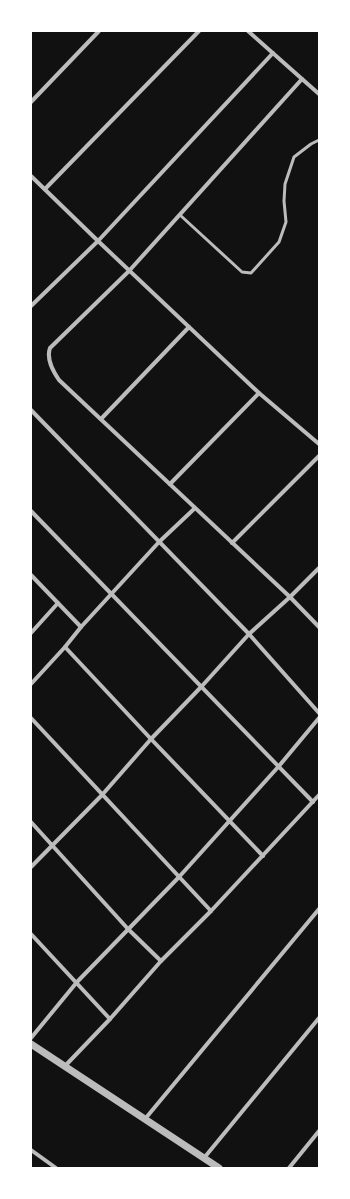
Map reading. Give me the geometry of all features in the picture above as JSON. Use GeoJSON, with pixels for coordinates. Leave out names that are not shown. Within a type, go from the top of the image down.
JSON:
{"type":"FeatureCollection","features":[{"type":"Feature","properties":{"kind":"street"},"geometry":{"type":"LineString","coordinates":[[31,102],[99,31]]}},
{"type":"Feature","properties":{"kind":"street"},"geometry":{"type":"LineString","coordinates":[[45,189],[199,31]]}},
{"type":"Feature","properties":{"kind":"street"},"geometry":{"type":"LineString","coordinates":[[248,31],[319,94]]}},
{"type":"Feature","properties":{"kind":"street"},"geometry":{"type":"LineString","coordinates":[[31,306],[98,241],[273,53]]}},
{"type":"Feature","properties":{"kind":"street"},"geometry":{"type":"LineString","coordinates":[[302,80],[129,271],[50,348],[48,356],[51,367],[59,380],[290,597],[319,627]]}},
{"type":"Feature","properties":{"kind":"street"},"geometry":{"type":"LineString","coordinates":[[31,176],[129,271],[259,393],[319,444]]}},
{"type":"Feature","properties":{"kind":"street"},"geometry":{"type":"LineString","coordinates":[[101,419],[189,327]]}},
{"type":"Feature","properties":{"kind":"street"},"geometry":{"type":"LineString","coordinates":[[170,484],[259,393]]}},
{"type":"Feature","properties":{"kind":"street"},"geometry":{"type":"LineString","coordinates":[[31,410],[249,634],[319,713]]}},
{"type":"Feature","properties":{"kind":"street"},"geometry":{"type":"LineString","coordinates":[[232,543],[319,456]]}},
{"type":"Feature","properties":{"kind":"street"},"geometry":{"type":"LineString","coordinates":[[31,684],[159,542],[194,508]]}},
{"type":"Feature","properties":{"kind":"street"},"geometry":{"type":"LineString","coordinates":[[31,511],[313,802]]}},
{"type":"Feature","properties":{"kind":"street"},"geometry":{"type":"LineString","coordinates":[[31,867],[102,795],[151,739],[249,634],[290,597],[319,568]]}},
{"type":"Feature","properties":{"kind":"street"},"geometry":{"type":"LineString","coordinates":[[31,575],[81,627]]}},
{"type":"Feature","properties":{"kind":"street"},"geometry":{"type":"LineString","coordinates":[[31,632],[58,603]]}},
{"type":"Feature","properties":{"kind":"street"},"geometry":{"type":"LineString","coordinates":[[65,647],[263,856]]}},
{"type":"Feature","properties":{"kind":"street"},"geometry":{"type":"LineString","coordinates":[[31,718],[211,911]]}},
{"type":"Feature","properties":{"kind":"street"},"geometry":{"type":"LineString","coordinates":[[31,1038],[77,982],[179,877],[279,766],[319,718]]}},
{"type":"Feature","properties":{"kind":"street"},"geometry":{"type":"LineString","coordinates":[[65,1066],[110,1019],[161,961],[211,911],[319,795]]}},
{"type":"Feature","properties":{"kind":"street"},"geometry":{"type":"LineString","coordinates":[[31,822],[128,929],[161,961]]}},
{"type":"Feature","properties":{"kind":"street"},"geometry":{"type":"LineString","coordinates":[[145,1119],[319,909]]}},
{"type":"Feature","properties":{"kind":"street"},"geometry":{"type":"LineString","coordinates":[[31,934],[110,1019]]}},
{"type":"Feature","properties":{"kind":"street"},"geometry":{"type":"LineString","coordinates":[[204,1158],[319,1018]]}},
{"type":"Feature","properties":{"kind":"street"},"geometry":{"type":"LineString","coordinates":[[31,1044],[219,1168]]}},
{"type":"Feature","properties":{"kind":"street"},"geometry":{"type":"LineString","coordinates":[[289,1168],[319,1131]]}},
{"type":"Feature","properties":{"kind":"street"},"geometry":{"type":"LineString","coordinates":[[31,1150],[56,1168]]}},
{"type":"Feature","properties":{"kind":"lane"},"geometry":{"type":"LineString","coordinates":[[180,215],[242,272],[251,273],[279,242],[286,222],[284,201],[285,184],[294,157],[319,140]]}}]}
